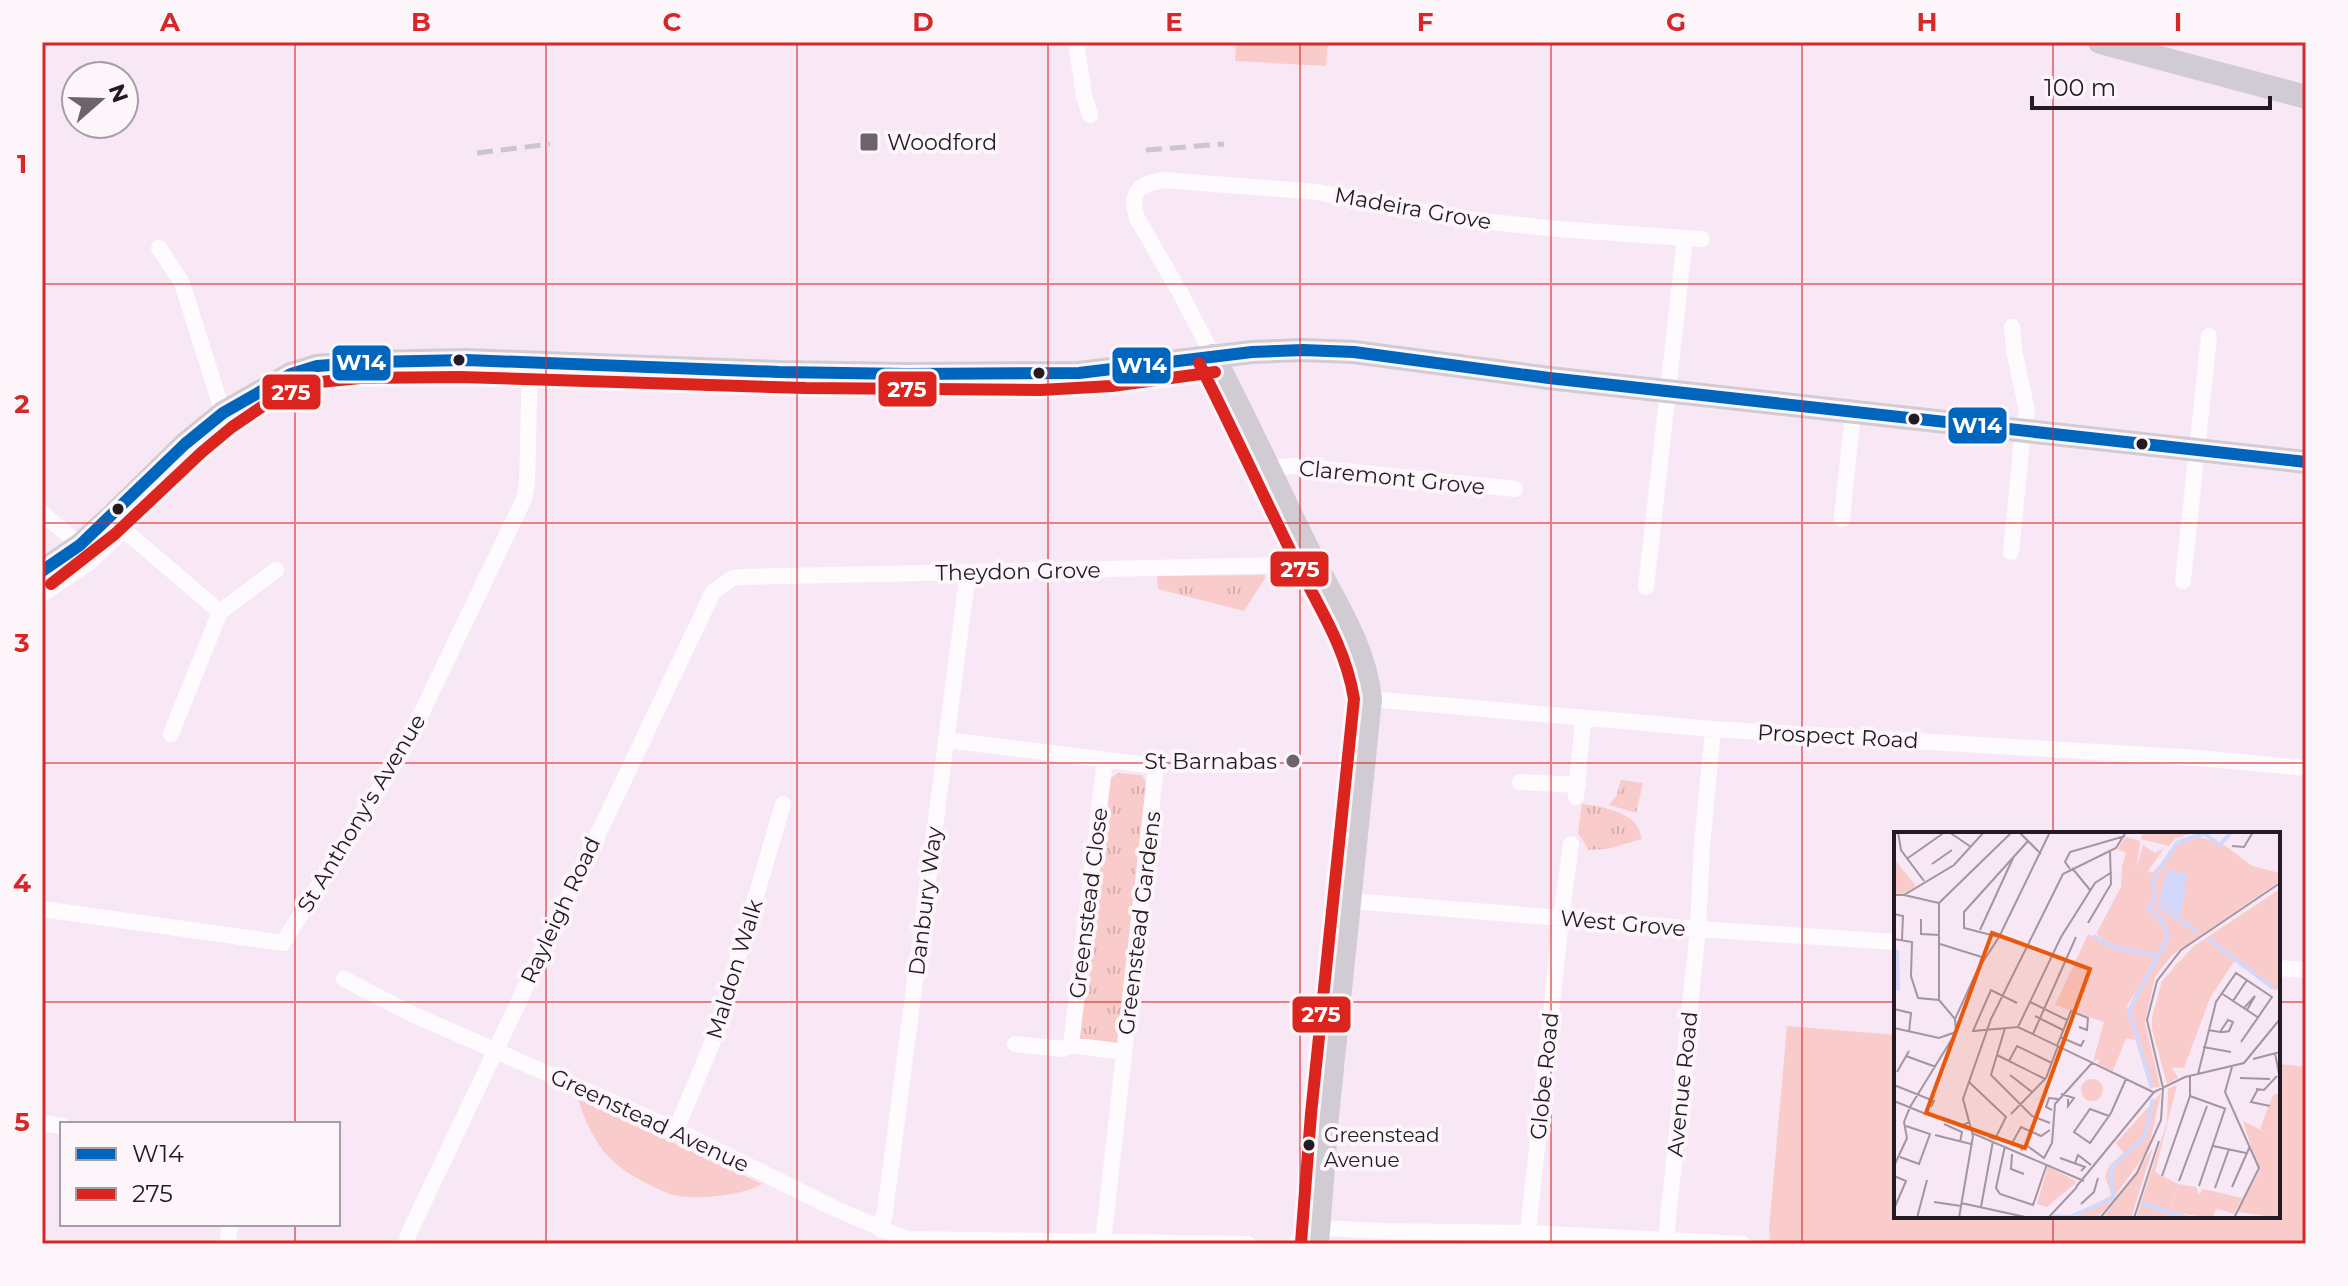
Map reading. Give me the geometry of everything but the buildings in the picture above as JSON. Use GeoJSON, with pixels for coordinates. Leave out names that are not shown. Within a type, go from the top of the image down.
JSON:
{"type":"FeatureCollection","features":[{"type":"Feature","properties":{"kind":"street"},"geometry":{"type":"LineString","coordinates":[[1076,42],[1090,115]]}},
{"type":"Feature","properties":{"kind":"street"},"geometry":{"type":"LineString","coordinates":[[2100,42],[2306,97]]}},
{"type":"Feature","properties":{"kind":"street","name":"Madeira Grove"},"geometry":{"type":"LineString","coordinates":[[1213,356],[1137,218],[1133,204],[1135,194],[1151,182],[1164,180],[1317,192],[1463,219],[1702,239]]}},
{"type":"Feature","properties":{"kind":"street"},"geometry":{"type":"LineString","coordinates":[[1646,587],[1685,238]]}},
{"type":"Feature","properties":{"kind":"street"},"geometry":{"type":"LineString","coordinates":[[159,248],[182,283],[223,413]]}},
{"type":"Feature","properties":{"kind":"street"},"geometry":{"type":"LineString","coordinates":[[2011,552],[2027,411],[2012,327]]}},
{"type":"Feature","properties":{"kind":"street"},"geometry":{"type":"LineString","coordinates":[[2183,581],[2209,336]]}},
{"type":"Feature","properties":{"kind":"street"},"geometry":{"type":"LineString","coordinates":[[42,594],[91,561],[117,524],[185,444],[223,413],[291,374],[317,366],[371,362],[530,363],[879,374],[1063,373],[1264,351],[1354,352],[1669,391],[2306,462]]}},
{"type":"Feature","properties":{"kind":"street"},"geometry":{"type":"LineString","coordinates":[[1213,356],[1310,556],[1339,608],[1368,678],[1370,699],[1351,901],[1312,1239],[1528,1233],[1743,1244]]}},
{"type":"Feature","properties":{"kind":"street","name":"St Anthony's Avenue"},"geometry":{"type":"LineString","coordinates":[[42,909],[283,943],[406,745],[524,499],[530,363]]}},
{"type":"Feature","properties":{"kind":"street"},"geometry":{"type":"LineString","coordinates":[[1842,519],[1853,411]]}},
{"type":"Feature","properties":{"kind":"street","name":"Claremont Grove"},"geometry":{"type":"LineString","coordinates":[[1270,472],[1295,466],[1515,489]]}},
{"type":"Feature","properties":{"kind":"street"},"geometry":{"type":"LineString","coordinates":[[42,513],[80,545]]}},
{"type":"Feature","properties":{"kind":"street"},"geometry":{"type":"LineString","coordinates":[[42,571],[117,524]]}},
{"type":"Feature","properties":{"kind":"street"},"geometry":{"type":"LineString","coordinates":[[117,524],[220,612]]}},
{"type":"Feature","properties":{"kind":"street","name":"Theydon Grove"},"geometry":{"type":"LineString","coordinates":[[724,583],[743,577],[1277,566],[1300,562],[1310,556]]}},
{"type":"Feature","properties":{"kind":"street"},"geometry":{"type":"LineString","coordinates":[[171,734],[220,612],[276,570]]}},
{"type":"Feature","properties":{"kind":"street","name":"Danbury Way"},"geometry":{"type":"LineString","coordinates":[[881,1230],[968,572]]}},
{"type":"Feature","properties":{"kind":"street","name":"Rayleigh Road"},"geometry":{"type":"LineString","coordinates":[[406,1244],[494,1049],[706,605],[713,592],[724,583]]}},
{"type":"Feature","properties":{"kind":"street","name":"Prospect Road"},"geometry":{"type":"LineString","coordinates":[[1370,699],[1713,729],[2198,758],[2306,768]]}},
{"type":"Feature","properties":{"kind":"street"},"geometry":{"type":"LineString","coordinates":[[1520,782],[1577,791],[1583,719]]}},
{"type":"Feature","properties":{"kind":"street","name":"Avenue Road"},"geometry":{"type":"LineString","coordinates":[[1666,1239],[1698,929],[1713,729]]}},
{"type":"Feature","properties":{"kind":"street","name":"Greenstead Gardens"},"geometry":{"type":"LineString","coordinates":[[946,740],[1156,766],[1103,1242]]}},
{"type":"Feature","properties":{"kind":"street","name":"Greenstead Close"},"geometry":{"type":"LineString","coordinates":[[1071,1045],[1105,760]]}},
{"type":"Feature","properties":{"kind":"street","name":"Maldon Walk"},"geometry":{"type":"LineString","coordinates":[[676,1130],[715,1036],[783,804]]}},
{"type":"Feature","properties":{"kind":"street","name":"Globe Road"},"geometry":{"type":"LineString","coordinates":[[1528,1233],[1571,844]]}},
{"type":"Feature","properties":{"kind":"street","name":"West Grove"},"geometry":{"type":"LineString","coordinates":[[1351,901],[1894,942]]}},
{"type":"Feature","properties":{"kind":"street"},"geometry":{"type":"LineString","coordinates":[[2280,968],[2306,970]]}},
{"type":"Feature","properties":{"kind":"street","name":"Greenstead Avenue"},"geometry":{"type":"LineString","coordinates":[[344,979],[412,1014],[676,1130],[906,1242],[1248,1244]]}},
{"type":"Feature","properties":{"kind":"street"},"geometry":{"type":"LineString","coordinates":[[1015,1044],[1063,1049],[1071,1045],[1124,1052]]}},
{"type":"Feature","properties":{"kind":"green space"},"geometry":{"type":"Polygon","coordinates":[[[1236,42],[1328,42],[1326,66],[1235,61],[1236,42]]]}},
{"type":"Feature","properties":{"kind":"green space"},"geometry":{"type":"Polygon","coordinates":[[[1265,575],[1244,611],[1158,589],[1157,576],[1265,575]]]}},
{"type":"Feature","properties":{"kind":"green space"},"geometry":{"type":"Polygon","coordinates":[[[1118,773],[1142,775],[1150,791],[1119,1047],[1077,1041],[1110,779],[1118,773]]]}},
{"type":"Feature","properties":{"kind":"green space"},"geometry":{"type":"Polygon","coordinates":[[[1621,780],[1643,783],[1636,813],[1609,805],[1617,795],[1621,780]]]}},
{"type":"Feature","properties":{"kind":"green space"},"geometry":{"type":"Polygon","coordinates":[[[1582,804],[1609,809],[1628,817],[1636,825],[1642,839],[1607,849],[1589,850],[1578,833],[1582,804]]]}},
{"type":"Feature","properties":{"kind":"green space"},"geometry":{"type":"Polygon","coordinates":[[[1787,1026],[1894,1035],[1894,1218],[2280,1218],[2280,1064],[2306,1067],[2306,1244],[1770,1244],[1787,1026]]]}},
{"type":"Feature","properties":{"kind":"green space"},"geometry":{"type":"Polygon","coordinates":[[[578,1099],[762,1184],[742,1192],[704,1197],[679,1196],[658,1189],[612,1161],[589,1127],[578,1099]]]}},
{"type":"Feature","properties":{"kind":"railway"},"geometry":{"type":"LineString","coordinates":[[477,153],[550,144]]}},
{"type":"Feature","properties":{"kind":"railway"},"geometry":{"type":"LineString","coordinates":[[1146,150],[1224,144]]}},
{"type":"Feature","properties":{"kind":"transit line","name":"W14"},"geometry":{"type":"LineString","coordinates":[[42,571],[80,545],[185,444],[223,413],[291,374],[317,366],[371,362],[466,360],[906,374],[1079,373],[1252,352],[1354,352],[1549,378],[2306,462]]}},
{"type":"Feature","properties":{"kind":"transit line","name":"275"},"geometry":{"type":"LineString","coordinates":[[1199,363],[1330,626],[1354,699],[1311,1114],[1301,1243]]}},
{"type":"Feature","properties":{"kind":"transit line","name":"275"},"geometry":{"type":"LineString","coordinates":[[51,584],[115,534],[232,427],[263,406],[297,389],[320,382],[360,378],[460,377],[805,388],[1040,390],[1112,386],[1215,372]]}},
{"type":"Feature","properties":{"kind":"place","name":"Woodford"},"geometry":{"type":"Point","coordinates":[869,142]}},
{"type":"Feature","properties":{"kind":"place","name":"St Barnabas"},"geometry":{"type":"Point","coordinates":[1293,761]}},
{"type":"Feature","properties":{"kind":"place","name":"Greenstead Avenue"},"geometry":{"type":"Point","coordinates":[1309,1145]}}]}
